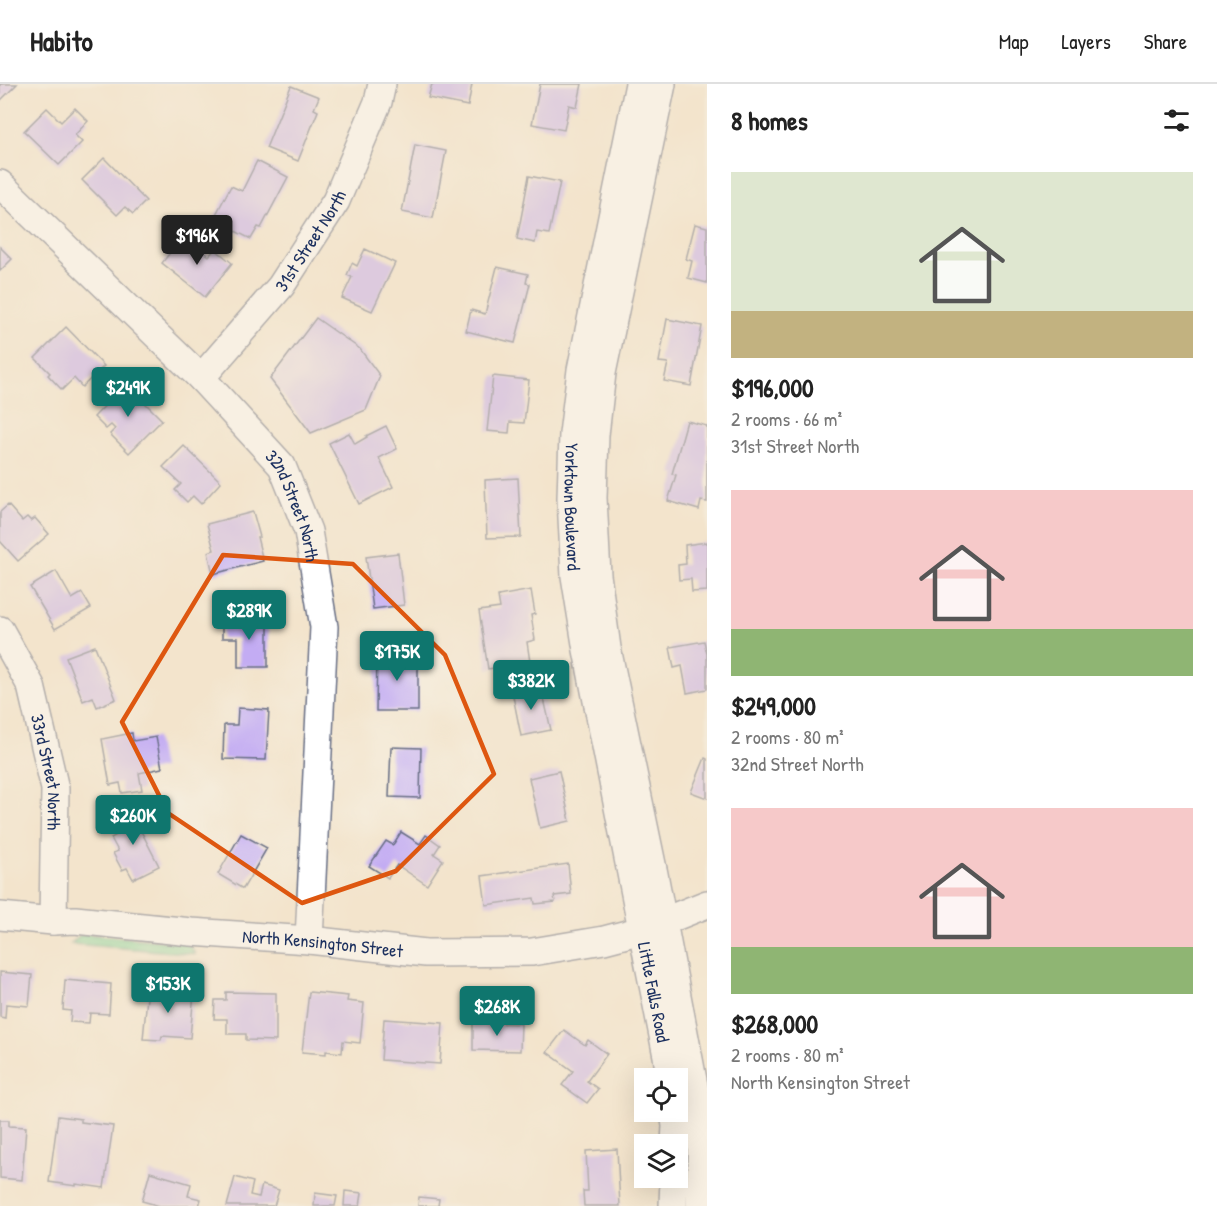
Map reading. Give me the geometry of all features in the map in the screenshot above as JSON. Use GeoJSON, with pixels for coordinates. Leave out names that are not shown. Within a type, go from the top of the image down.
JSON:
{"type":"FeatureCollection","features":[{"type":"Feature","properties":{"kind":"street","name":"31st Street North"},"geometry":{"type":"LineString","coordinates":[[201,378],[281,286],[336,201],[378,102],[382,84]]}},
{"type":"Feature","properties":{"kind":"street","name":"Yorktown Boulevard"},"geometry":{"type":"LineString","coordinates":[[639,84],[581,370],[573,434],[571,498],[575,576],[587,650],[653,926]]}},
{"type":"Feature","properties":{"kind":"street","name":"Yorktown Boulevard"},"geometry":{"type":"LineString","coordinates":[[653,926],[607,648],[597,575],[593,498],[595,435],[602,373],[662,84]]}},
{"type":"Feature","properties":{"kind":"street","name":"32nd Street North"},"geometry":{"type":"LineString","coordinates":[[0,184],[201,378],[282,466],[308,531],[324,627],[309,940]]}},
{"type":"Feature","properties":{"kind":"street","name":"33rd Street North"},"geometry":{"type":"LineString","coordinates":[[0,630],[31,686],[55,789],[53,921]]}},
{"type":"Feature","properties":{"kind":"street","name":"Little Falls Road"},"geometry":{"type":"LineString","coordinates":[[653,926],[707,904]]}},
{"type":"Feature","properties":{"kind":"street","name":"North Kensington Street"},"geometry":{"type":"LineString","coordinates":[[0,916],[53,921],[75,920],[191,932],[309,940],[426,953],[532,952],[598,942],[653,926]]}},
{"type":"Feature","properties":{"kind":"street","name":"Little Falls Road"},"geometry":{"type":"LineString","coordinates":[[653,926],[669,1068]]}},
{"type":"Feature","properties":{"kind":"street","name":"Little Falls Road"},"geometry":{"type":"LineString","coordinates":[[653,926],[700,1206]]}},
{"type":"Feature","properties":{"kind":"street"},"geometry":{"type":"LineString","coordinates":[[687,1127],[707,1092]]}},
{"type":"Feature","properties":{"kind":"street"},"geometry":{"type":"LineString","coordinates":[[673,1206],[674,1188]]}},
{"type":"Feature","properties":{"kind":"highlighted area"},"geometry":{"type":"Polygon","coordinates":[[[223,555],[353,564],[445,655],[494,774],[396,871],[302,903],[168,813],[122,722],[223,555]]]}},
{"type":"Feature","properties":{"kind":"green space"},"geometry":{"type":"Polygon","coordinates":[[[80,935],[186,943],[195,954],[71,944],[80,935]]]}},
{"type":"Feature","properties":{"kind":"building"},"geometry":{"type":"Polygon","coordinates":[[[0,84],[17,84],[0,101],[0,84]]]}},
{"type":"Feature","properties":{"kind":"building"},"geometry":{"type":"Polygon","coordinates":[[[432,84],[472,84],[468,106],[428,98],[432,84]]]}},
{"type":"Feature","properties":{"kind":"building"},"geometry":{"type":"Polygon","coordinates":[[[540,84],[582,84],[577,107],[569,105],[564,130],[532,124],[540,84]]]}},
{"type":"Feature","properties":{"kind":"building"},"geometry":{"type":"Polygon","coordinates":[[[291,86],[319,97],[314,109],[318,111],[298,161],[266,148],[291,86]]]}},
{"type":"Feature","properties":{"kind":"building"},"geometry":{"type":"Polygon","coordinates":[[[47,108],[61,122],[75,108],[88,121],[75,135],[82,142],[59,165],[24,131],[47,108]]]}},
{"type":"Feature","properties":{"kind":"building"},"geometry":{"type":"Polygon","coordinates":[[[415,145],[446,151],[433,218],[402,212],[415,145]]]}},
{"type":"Feature","properties":{"kind":"building"},"geometry":{"type":"Polygon","coordinates":[[[104,158],[146,201],[133,214],[125,207],[117,215],[82,180],[104,158]]]}},
{"type":"Feature","properties":{"kind":"building"},"geometry":{"type":"Polygon","coordinates":[[[257,161],[288,177],[261,228],[258,227],[251,239],[213,220],[231,186],[242,191],[257,161]]]}},
{"type":"Feature","properties":{"kind":"building"},"geometry":{"type":"Polygon","coordinates":[[[529,176],[560,182],[549,234],[537,232],[535,243],[517,239],[529,176]]]}},
{"type":"Feature","properties":{"kind":"building"},"geometry":{"type":"Polygon","coordinates":[[[695,224],[707,227],[707,283],[688,278],[692,261],[686,259],[695,224]]]}},
{"type":"Feature","properties":{"kind":"building"},"geometry":{"type":"Polygon","coordinates":[[[183,236],[209,256],[215,249],[232,263],[205,297],[162,263],[183,236]]]}},
{"type":"Feature","properties":{"kind":"building"},"geometry":{"type":"Polygon","coordinates":[[[0,247],[12,259],[0,271],[0,247]]]}},
{"type":"Feature","properties":{"kind":"building"},"geometry":{"type":"Polygon","coordinates":[[[365,249],[395,263],[372,311],[342,298],[352,277],[347,275],[352,263],[357,266],[365,249]]]}},
{"type":"Feature","properties":{"kind":"building"},"geometry":{"type":"Polygon","coordinates":[[[497,267],[528,274],[526,283],[530,284],[515,343],[466,331],[471,310],[485,314],[497,267]]]}},
{"type":"Feature","properties":{"kind":"building"},"geometry":{"type":"Polygon","coordinates":[[[316,318],[360,349],[380,376],[366,410],[311,433],[270,379],[316,318]]]}},
{"type":"Feature","properties":{"kind":"building"},"geometry":{"type":"Polygon","coordinates":[[[667,319],[702,326],[691,386],[664,381],[668,363],[659,362],[667,319]]]}},
{"type":"Feature","properties":{"kind":"building"},"geometry":{"type":"Polygon","coordinates":[[[66,327],[104,366],[82,387],[74,378],[62,390],[35,358],[66,327]]]}},
{"type":"Feature","properties":{"kind":"building"},"geometry":{"type":"Polygon","coordinates":[[[493,376],[529,380],[524,423],[510,422],[509,433],[487,431],[493,376]]]}},
{"type":"Feature","properties":{"kind":"building"},"geometry":{"type":"Polygon","coordinates":[[[126,384],[162,420],[129,453],[110,434],[115,429],[111,425],[106,429],[94,417],[126,384]]]}},
{"type":"Feature","properties":{"kind":"building"},"geometry":{"type":"Polygon","coordinates":[[[687,421],[707,426],[707,502],[701,501],[699,510],[668,501],[676,475],[672,474],[687,421]]]}},
{"type":"Feature","properties":{"kind":"building"},"geometry":{"type":"Polygon","coordinates":[[[386,426],[397,449],[379,458],[393,487],[359,504],[329,443],[349,433],[355,444],[386,426]]]}},
{"type":"Feature","properties":{"kind":"building"},"geometry":{"type":"Polygon","coordinates":[[[184,446],[221,482],[201,504],[193,496],[187,502],[175,490],[181,484],[163,467],[184,446]]]}},
{"type":"Feature","properties":{"kind":"building"},"geometry":{"type":"Polygon","coordinates":[[[518,478],[521,537],[487,538],[485,480],[518,478]]]}},
{"type":"Feature","properties":{"kind":"building"},"geometry":{"type":"Polygon","coordinates":[[[8,505],[22,521],[27,517],[31,521],[35,518],[49,534],[18,561],[0,541],[0,512],[8,505]]]}},
{"type":"Feature","properties":{"kind":"building"},"geometry":{"type":"Polygon","coordinates":[[[253,512],[260,537],[257,537],[263,561],[213,574],[208,552],[214,550],[207,524],[253,512]]]}},
{"type":"Feature","properties":{"kind":"building"},"geometry":{"type":"Polygon","coordinates":[[[707,542],[707,591],[692,592],[691,579],[679,580],[678,565],[686,564],[685,545],[707,542]]]}},
{"type":"Feature","properties":{"kind":"building"},"geometry":{"type":"Polygon","coordinates":[[[398,553],[404,605],[373,609],[366,557],[398,553]]]}},
{"type":"Feature","properties":{"kind":"building"},"geometry":{"type":"Polygon","coordinates":[[[56,571],[72,599],[82,593],[91,608],[55,629],[30,587],[56,571]]]}},
{"type":"Feature","properties":{"kind":"building"},"geometry":{"type":"Polygon","coordinates":[[[531,590],[535,614],[531,615],[535,640],[527,642],[530,662],[488,669],[479,611],[500,608],[498,596],[531,590]]]}},
{"type":"Feature","properties":{"kind":"building"},"geometry":{"type":"Polygon","coordinates":[[[268,620],[268,667],[238,667],[238,638],[222,638],[222,621],[268,620]]]}},
{"type":"Feature","properties":{"kind":"building"},"geometry":{"type":"Polygon","coordinates":[[[704,641],[707,654],[707,689],[687,693],[682,666],[674,668],[670,647],[704,641]]]}},
{"type":"Feature","properties":{"kind":"building"},"geometry":{"type":"Polygon","coordinates":[[[95,646],[116,699],[97,707],[93,697],[83,701],[66,657],[95,646]]]}},
{"type":"Feature","properties":{"kind":"building"},"geometry":{"type":"Polygon","coordinates":[[[377,653],[418,653],[418,711],[376,711],[377,653]]]}},
{"type":"Feature","properties":{"kind":"building"},"geometry":{"type":"Polygon","coordinates":[[[541,685],[551,730],[521,736],[512,691],[541,685]]]}},
{"type":"Feature","properties":{"kind":"building"},"geometry":{"type":"Polygon","coordinates":[[[238,708],[269,710],[266,760],[223,759],[224,725],[237,725],[238,708]]]}},
{"type":"Feature","properties":{"kind":"building"},"geometry":{"type":"Polygon","coordinates":[[[132,733],[133,741],[156,737],[162,768],[139,773],[142,790],[122,793],[120,783],[110,785],[102,739],[132,733]]]}},
{"type":"Feature","properties":{"kind":"building"},"geometry":{"type":"Polygon","coordinates":[[[391,747],[421,748],[420,798],[389,797],[391,747]]]}},
{"type":"Feature","properties":{"kind":"building"},"geometry":{"type":"Polygon","coordinates":[[[705,758],[707,759],[707,798],[691,792],[705,758]]]}},
{"type":"Feature","properties":{"kind":"building"},"geometry":{"type":"Polygon","coordinates":[[[559,771],[570,821],[540,828],[529,778],[559,771]]]}},
{"type":"Feature","properties":{"kind":"building"},"geometry":{"type":"Polygon","coordinates":[[[135,809],[142,823],[138,825],[159,866],[133,879],[127,868],[122,870],[113,853],[118,851],[111,838],[120,833],[113,821],[135,809]]]}},
{"type":"Feature","properties":{"kind":"building"},"geometry":{"type":"Polygon","coordinates":[[[401,832],[420,844],[426,835],[440,845],[434,854],[443,860],[427,885],[397,865],[388,878],[369,866],[386,841],[393,845],[401,832]]]}},
{"type":"Feature","properties":{"kind":"building"},"geometry":{"type":"Polygon","coordinates":[[[241,834],[267,848],[243,889],[218,874],[241,834]]]}},
{"type":"Feature","properties":{"kind":"building"},"geometry":{"type":"Polygon","coordinates":[[[568,864],[571,894],[554,896],[555,902],[535,904],[534,898],[486,905],[482,876],[568,864]]]}},
{"type":"Feature","properties":{"kind":"building"},"geometry":{"type":"Polygon","coordinates":[[[0,972],[32,975],[29,1006],[6,1004],[5,1018],[0,1017],[0,972]]]}},
{"type":"Feature","properties":{"kind":"building"},"geometry":{"type":"Polygon","coordinates":[[[65,980],[111,984],[109,1014],[90,1013],[89,1023],[70,1022],[71,1011],[63,1010],[65,980]]]}},
{"type":"Feature","properties":{"kind":"building"},"geometry":{"type":"Polygon","coordinates":[[[148,987],[194,992],[190,1038],[162,1036],[161,1040],[143,1039],[148,987]]]}},
{"type":"Feature","properties":{"kind":"building"},"geometry":{"type":"Polygon","coordinates":[[[226,992],[276,993],[276,1041],[246,1040],[246,1034],[227,1034],[227,1019],[214,1019],[215,1000],[226,1000],[226,992]]]}},
{"type":"Feature","properties":{"kind":"building"},"geometry":{"type":"Polygon","coordinates":[[[309,992],[348,996],[347,1001],[364,1003],[360,1043],[343,1041],[342,1053],[302,1052],[309,992]]]}},
{"type":"Feature","properties":{"kind":"building"},"geometry":{"type":"Polygon","coordinates":[[[384,1019],[443,1023],[440,1064],[381,1060],[384,1019]]]}},
{"type":"Feature","properties":{"kind":"building"},"geometry":{"type":"Polygon","coordinates":[[[473,1023],[521,1024],[520,1051],[473,1050],[473,1023]]]}},
{"type":"Feature","properties":{"kind":"building"},"geometry":{"type":"Polygon","coordinates":[[[564,1030],[585,1045],[588,1040],[607,1054],[587,1081],[598,1089],[587,1103],[562,1085],[573,1071],[547,1052],[564,1030]]]}},
{"type":"Feature","properties":{"kind":"building"},"geometry":{"type":"Polygon","coordinates":[[[58,1116],[113,1126],[104,1188],[49,1182],[58,1116]]]}},
{"type":"Feature","properties":{"kind":"building"},"geometry":{"type":"Polygon","coordinates":[[[0,1120],[9,1120],[9,1126],[26,1127],[22,1180],[0,1178],[0,1120]]]}},
{"type":"Feature","properties":{"kind":"building"},"geometry":{"type":"Polygon","coordinates":[[[617,1149],[620,1206],[584,1206],[583,1191],[588,1191],[586,1151],[617,1149]]]}},
{"type":"Feature","properties":{"kind":"building"},"geometry":{"type":"Polygon","coordinates":[[[150,1172],[191,1184],[188,1196],[201,1199],[199,1206],[160,1206],[142,1201],[150,1172]]]}},
{"type":"Feature","properties":{"kind":"building"},"geometry":{"type":"Polygon","coordinates":[[[235,1177],[253,1182],[250,1195],[259,1197],[262,1185],[279,1190],[274,1206],[227,1206],[235,1177]]]}},
{"type":"Feature","properties":{"kind":"building"},"geometry":{"type":"Polygon","coordinates":[[[345,1191],[362,1193],[360,1206],[344,1206],[345,1191]]]}},
{"type":"Feature","properties":{"kind":"building"},"geometry":{"type":"Polygon","coordinates":[[[315,1193],[337,1196],[335,1206],[314,1206],[315,1193]]]}},
{"type":"Feature","properties":{"kind":"building"},"geometry":{"type":"Polygon","coordinates":[[[419,1197],[439,1199],[438,1206],[418,1206],[419,1197]]]}}]}
